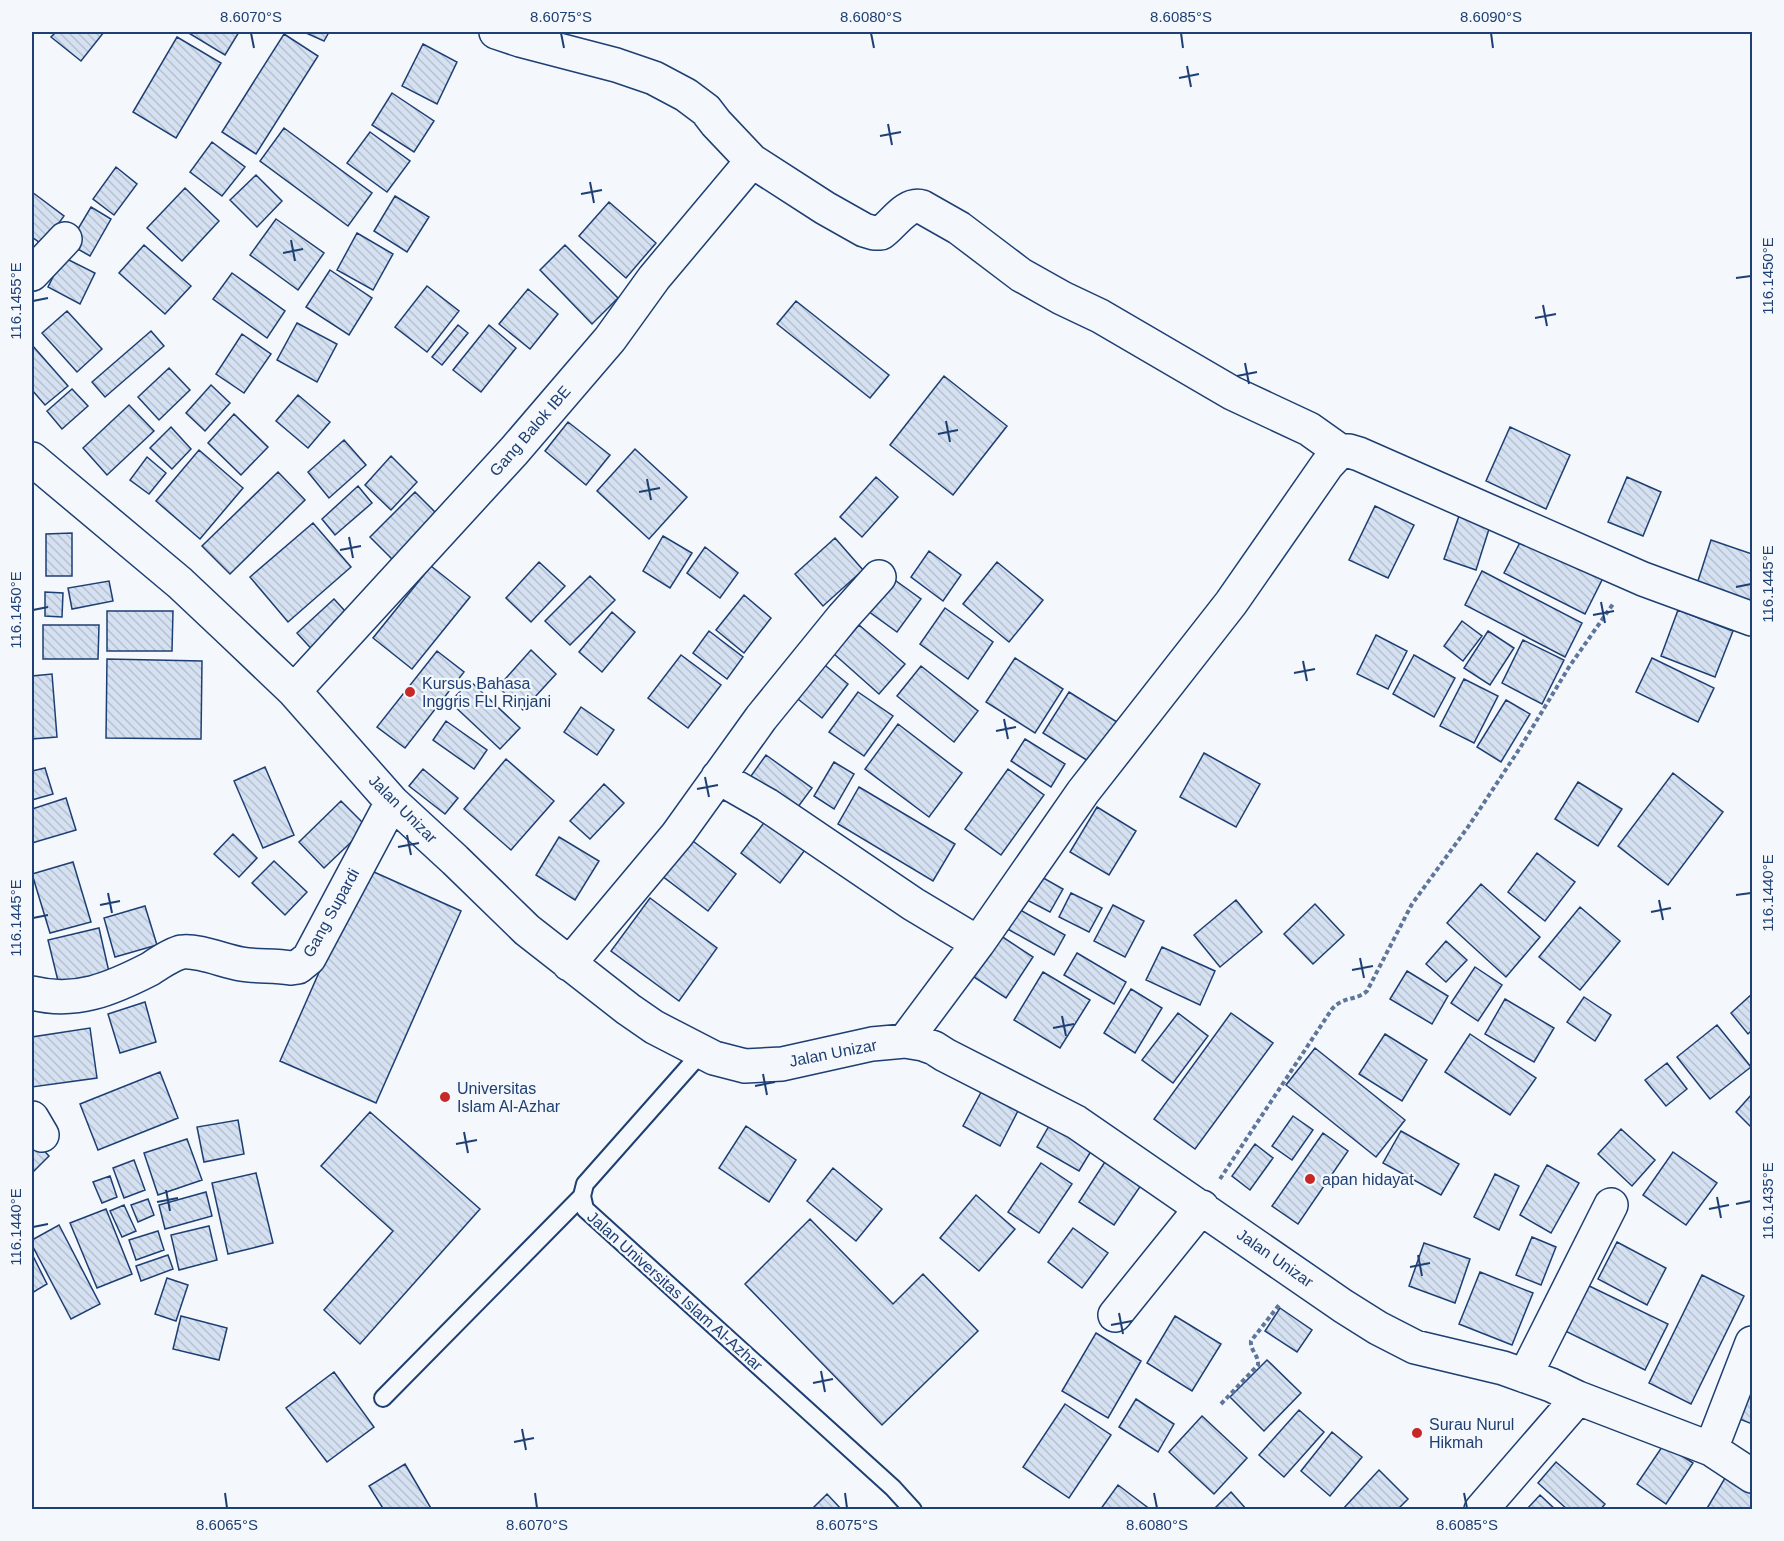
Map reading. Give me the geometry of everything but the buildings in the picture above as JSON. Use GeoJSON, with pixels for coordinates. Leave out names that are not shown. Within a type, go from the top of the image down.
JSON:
{"type":"FeatureCollection","features":[{"type":"Feature","properties":{"kind":"street"},"geometry":{"type":"LineString","coordinates":[[496,32],[616,65],[654,78],[686,95],[706,110],[752,161],[864,230],[881,233],[909,207],[916,205],[922,207],[959,228],[1021,275],[1100,316],[1232,393],[1308,429],[1340,451],[1359,454],[1643,579],[1752,620]]}},
{"type":"Feature","properties":{"kind":"street","name":"Gang Balok IBE"},"geometry":{"type":"LineString","coordinates":[[294,691],[514,451],[596,357],[654,278],[752,161]]}},
{"type":"Feature","properties":{"kind":"street"},"geometry":{"type":"LineString","coordinates":[[32,273],[65,239]]}},
{"type":"Feature","properties":{"kind":"street"},"geometry":{"type":"LineString","coordinates":[[905,1041],[978,943],[1083,792],[1231,603],[1327,465],[1340,451]]}},
{"type":"Feature","properties":{"kind":"street","name":"Jalan Unizar"},"geometry":{"type":"LineString","coordinates":[[32,459],[180,583],[294,691],[392,802],[456,860],[527,930],[636,1015],[701,1053],[745,1066],[782,1064],[872,1044],[905,1041],[934,1048],[1076,1122],[1378,1328],[1415,1347],[1503,1368],[1551,1385],[1578,1398],[1711,1449],[1752,1476]]}},
{"type":"Feature","properties":{"kind":"street"},"geometry":{"type":"LineString","coordinates":[[569,964],[677,835],[769,709],[843,617],[879,577]]}},
{"type":"Feature","properties":{"kind":"street"},"geometry":{"type":"LineString","coordinates":[[718,777],[766,805],[913,904],[978,943]]}},
{"type":"Feature","properties":{"kind":"street","name":"Gang Supardi"},"geometry":{"type":"LineString","coordinates":[[32,993],[49,998],[81,996],[123,983],[181,952],[195,952],[243,965],[298,967],[309,958],[392,802]]}},
{"type":"Feature","properties":{"kind":"street"},"geometry":{"type":"LineString","coordinates":[[1525,1376],[1611,1205]]}},
{"type":"Feature","properties":{"kind":"street"},"geometry":{"type":"LineString","coordinates":[[1115,1316],[1202,1207]]}},
{"type":"Feature","properties":{"kind":"street"},"geometry":{"type":"LineString","coordinates":[[1711,1449],[1752,1343]]}},
{"type":"Feature","properties":{"kind":"street"},"geometry":{"type":"LineString","coordinates":[[1481,1509],[1578,1398]]}},
{"type":"Feature","properties":{"kind":"lane","name":"Jalan Universitas Islam Al-Azhar"},"geometry":{"type":"LineString","coordinates":[[701,1053],[585,1184],[582,1196],[583,1205],[587,1213],[884,1480],[913,1509]]}},
{"type":"Feature","properties":{"kind":"lane"},"geometry":{"type":"LineString","coordinates":[[383,1398],[582,1196]]}},
{"type":"Feature","properties":{"kind":"path"},"geometry":{"type":"LineString","coordinates":[[1202,1207],[1332,1009],[1338,1002],[1360,996],[1367,991],[1412,904],[1468,827],[1520,748],[1569,667],[1612,604],[1643,579]]}},
{"type":"Feature","properties":{"kind":"path"},"geometry":{"type":"LineString","coordinates":[[1221,1404],[1257,1367],[1258,1357],[1252,1349],[1252,1339],[1302,1277]]}},
{"type":"Feature","properties":{"kind":"place","name":"Kursus Bahasa Inggris FLI Rinjani"},"geometry":{"type":"Point","coordinates":[410,692]}},
{"type":"Feature","properties":{"kind":"place","name":"Universitas Islam Al-Azhar"},"geometry":{"type":"Point","coordinates":[445,1097]}},
{"type":"Feature","properties":{"kind":"place","name":"apan hidayat"},"geometry":{"type":"Point","coordinates":[1310,1179]}},
{"type":"Feature","properties":{"kind":"place","name":"Surau Nurul Hikmah"},"geometry":{"type":"Point","coordinates":[1417,1433]}}]}
